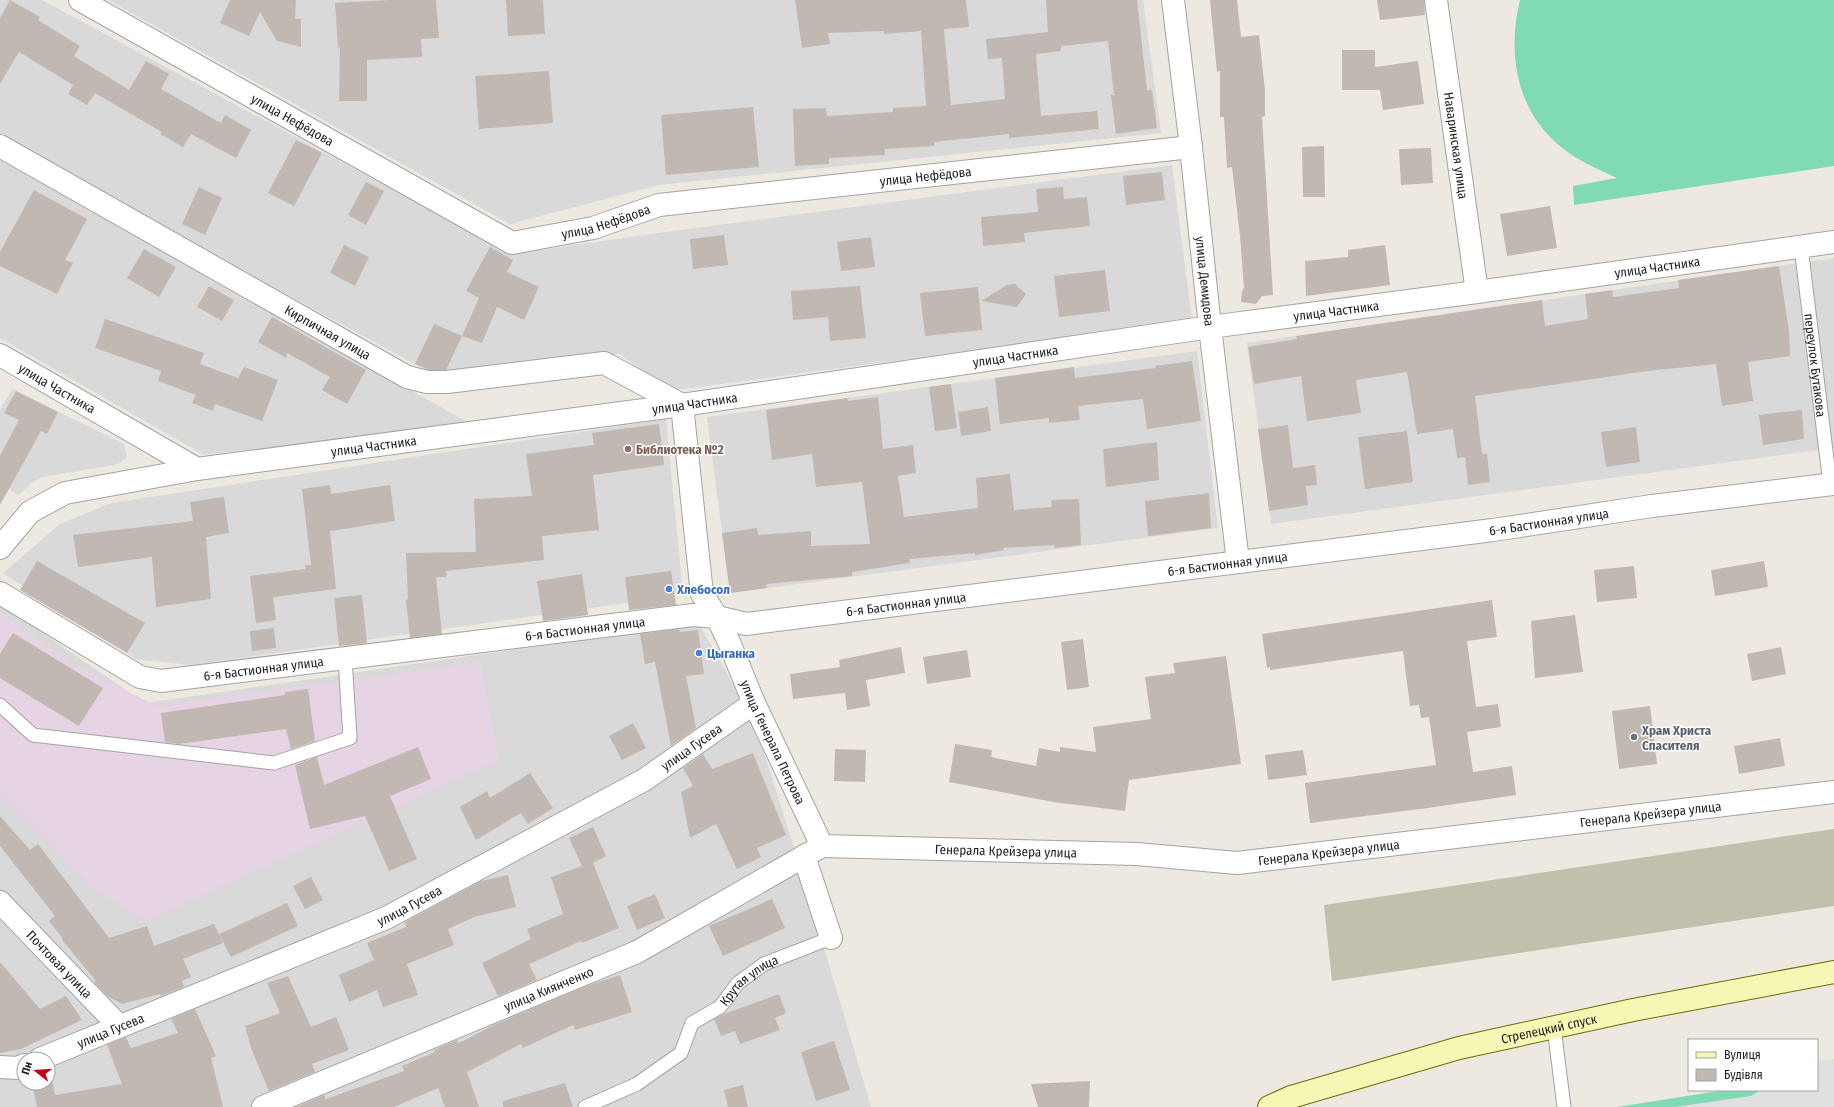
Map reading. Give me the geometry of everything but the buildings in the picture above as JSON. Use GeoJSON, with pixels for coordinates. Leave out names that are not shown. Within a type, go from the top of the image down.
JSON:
{"type":"FeatureCollection","features":[{"type":"Feature","properties":{"kind":"main road","name":"Стрелецкий спуск"},"geometry":{"type":"LineString","coordinates":[[1269,1107],[1291,1097],[1459,1048],[1633,1010],[1834,972]]}},
{"type":"Feature","properties":{"kind":"street","name":"улица Нефёдова"},"geometry":{"type":"LineString","coordinates":[[80,0],[512,243],[593,228],[659,205],[1191,147]]}},
{"type":"Feature","properties":{"kind":"street","name":"улица Демидова"},"geometry":{"type":"LineString","coordinates":[[1173,0],[1238,562]]}},
{"type":"Feature","properties":{"kind":"street","name":"Наваринская улица"},"geometry":{"type":"LineString","coordinates":[[1436,0],[1477,292]]}},
{"type":"Feature","properties":{"kind":"street","name":"Кирпичная улица"},"geometry":{"type":"LineString","coordinates":[[0,146],[407,377],[427,382],[447,382],[604,363],[682,405]]}},
{"type":"Feature","properties":{"kind":"street","name":"улица Частника"},"geometry":{"type":"LineString","coordinates":[[0,548],[30,512],[65,492],[197,469],[682,405],[1210,327],[1477,292],[1834,242]]}},
{"type":"Feature","properties":{"kind":"street","name":"улица Частника"},"geometry":{"type":"LineString","coordinates":[[0,355],[197,469]]}},
{"type":"Feature","properties":{"kind":"street","name":"улица Генерала Петрова"},"geometry":{"type":"LineString","coordinates":[[682,405],[702,594],[717,617],[730,642],[813,851],[831,938]]}},
{"type":"Feature","properties":{"kind":"street","name":"6-я Бастионная улица"},"geometry":{"type":"LineString","coordinates":[[0,593],[140,677],[161,681],[693,615],[717,617],[746,624],[1493,530],[1652,506],[1832,484]]}},
{"type":"Feature","properties":{"kind":"street","name":"улица Гусева"},"geometry":{"type":"LineString","coordinates":[[56,1052],[386,918],[644,780],[754,703]]}},
{"type":"Feature","properties":{"kind":"street","name":"Генерала Крейзера улица"},"geometry":{"type":"LineString","coordinates":[[813,851],[1137,854],[1237,863],[1834,792]]}},
{"type":"Feature","properties":{"kind":"street","name":"улица Киянченко"},"geometry":{"type":"LineString","coordinates":[[263,1107],[637,952],[813,851]]}},
{"type":"Feature","properties":{"kind":"street","name":"Почтовая улица"},"geometry":{"type":"LineString","coordinates":[[0,902],[119,1026]]}},
{"type":"Feature","properties":{"kind":"street"},"geometry":{"type":"LineString","coordinates":[[0,1067],[16,1068]]}},
{"type":"Feature","properties":{"kind":"lane","name":"переулок Бутакова"},"geometry":{"type":"LineString","coordinates":[[1801,247],[1832,484]]}},
{"type":"Feature","properties":{"kind":"lane"},"geometry":{"type":"LineString","coordinates":[[0,705],[33,735],[274,763],[350,738],[345,659]]}},
{"type":"Feature","properties":{"kind":"lane","name":"Крутая улица"},"geometry":{"type":"LineString","coordinates":[[585,1107],[637,1084],[681,1052],[692,1023],[720,1007],[738,983],[764,964],[831,938]]}},
{"type":"Feature","properties":{"kind":"lane"},"geometry":{"type":"LineString","coordinates":[[1554,1028],[1564,1107]]}},
{"type":"Feature","properties":{"kind":"shaded area"},"geometry":{"type":"Polygon","coordinates":[[[0,0],[42,0],[512,254],[665,232],[1172,165],[1192,321],[668,391],[620,354],[442,379],[177,234],[0,132],[0,0]]]}},
{"type":"Feature","properties":{"kind":"shaded area"},"geometry":{"type":"Polygon","coordinates":[[[108,0],[1143,0],[1161,133],[659,185],[510,224],[108,0]]]}},
{"type":"Feature","properties":{"kind":"shaded area"},"geometry":{"type":"Polygon","coordinates":[[[0,159],[469,423],[204,455],[0,338],[0,159]]]}},
{"type":"Feature","properties":{"kind":"shaded area"},"geometry":{"type":"Polygon","coordinates":[[[1834,258],[1834,448],[1271,524],[1247,343],[1834,258]]]}},
{"type":"Feature","properties":{"kind":"shaded area"},"geometry":{"type":"Polygon","coordinates":[[[1197,351],[1218,528],[730,593],[707,417],[1197,351]]]}},
{"type":"Feature","properties":{"kind":"shaded area"},"geometry":{"type":"Polygon","coordinates":[[[12,389],[124,444],[127,457],[120,463],[114,465],[42,477],[31,483],[19,495],[0,484],[0,410],[12,389]]]}},
{"type":"Feature","properties":{"kind":"shaded area"},"geometry":{"type":"Polygon","coordinates":[[[666,419],[683,595],[190,665],[136,659],[3,573],[60,524],[111,503],[666,419]]]}},
{"type":"Feature","properties":{"kind":"shaded area"},"geometry":{"type":"Polygon","coordinates":[[[0,604],[145,703],[699,623],[755,724],[802,873],[871,1107],[0,1107],[0,604]]]}},
{"type":"Feature","properties":{"kind":"shaded area"},"geometry":{"type":"Polygon","coordinates":[[[0,613],[77,667],[157,706],[480,662],[499,760],[146,921],[94,889],[0,794],[0,613]]]}},
{"type":"Feature","properties":{"kind":"shaded area"},"geometry":{"type":"Polygon","coordinates":[[[1834,829],[1834,906],[1332,981],[1324,905],[1834,829]]]}},
{"type":"Feature","properties":{"kind":"shaded area"},"geometry":{"type":"Polygon","coordinates":[[[1834,1059],[1834,1107],[1675,1107],[1751,1096],[1759,1091],[1818,1091],[1818,1061],[1834,1059]]]}},
{"type":"Feature","properties":{"kind":"green space"},"geometry":{"type":"Polygon","coordinates":[[[1520,0],[1834,0],[1834,166],[1574,205],[1573,186],[1617,178],[1588,164],[1561,147],[1546,133],[1534,116],[1525,99],[1515,60],[1516,20],[1520,0]]]}},
{"type":"Feature","properties":{"kind":"green space"},"geometry":{"type":"Polygon","coordinates":[[[1719,1091],[1818,1091],[1834,1107],[1617,1107],[1719,1091]]]}},
{"type":"Feature","properties":{"kind":"place","name":"Библиотека №2"},"geometry":{"type":"Point","coordinates":[628,449]}},
{"type":"Feature","properties":{"kind":"place","name":"Хлебосол"},"geometry":{"type":"Point","coordinates":[669,589]}},
{"type":"Feature","properties":{"kind":"place","name":"Цыганка"},"geometry":{"type":"Point","coordinates":[699,653]}},
{"type":"Feature","properties":{"kind":"place","name":"Храм Христа Спасителя"},"geometry":{"type":"Point","coordinates":[1634,737]}}]}
